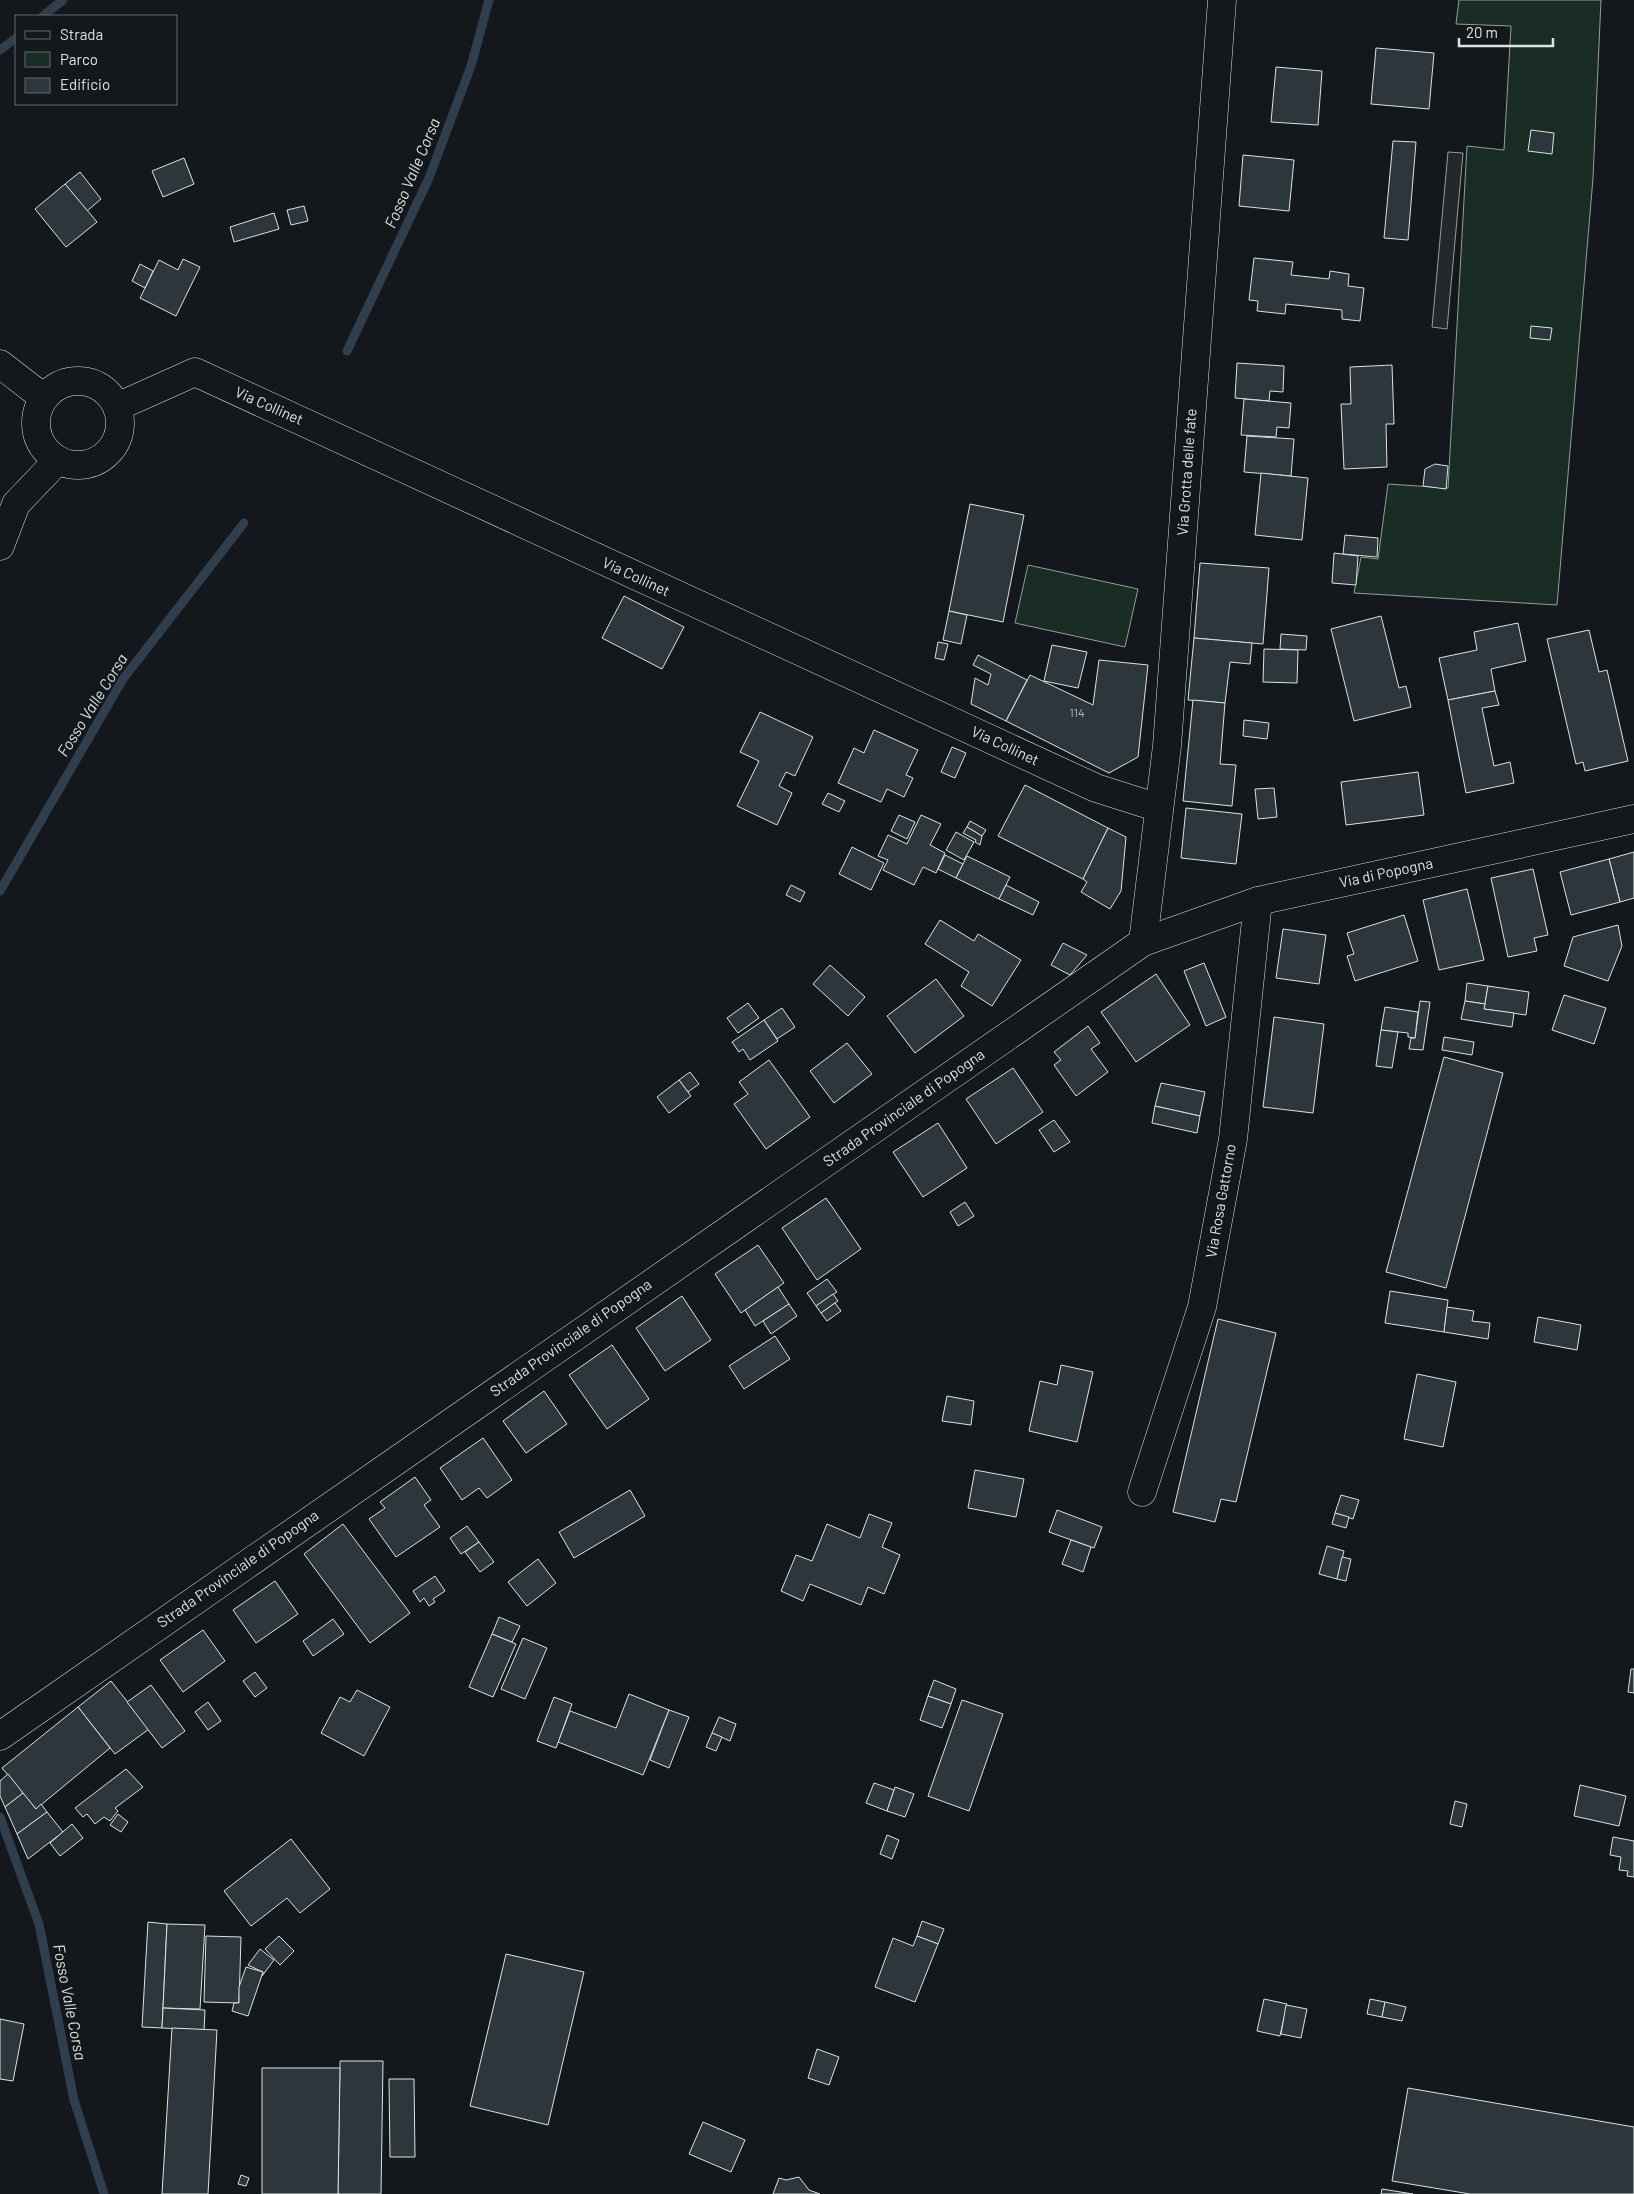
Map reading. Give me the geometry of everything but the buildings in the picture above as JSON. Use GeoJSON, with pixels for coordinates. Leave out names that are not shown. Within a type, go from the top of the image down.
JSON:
{"type":"FeatureCollection","features":[{"type":"Feature","properties":{"kind":"street","name":"Via Grotta delle fate"},"geometry":{"type":"LineString","coordinates":[[1143,942],[1166,746],[1222,0]]}},
{"type":"Feature","properties":{"kind":"street"},"geometry":{"type":"LineString","coordinates":[[0,364],[44,398]]}},
{"type":"Feature","properties":{"kind":"street","name":"Via Collinet"},"geometry":{"type":"LineString","coordinates":[[117,407],[195,372],[1096,788],[1158,808]]}},
{"type":"Feature","properties":{"kind":"street"},"geometry":{"type":"LineString","coordinates":[[76,381],[89,382],[101,388],[110,396],[117,407],[120,419],[119,432],[114,445],[95,462],[83,465],[70,465],[46,452],[39,439],[36,418],[44,398],[53,389],[76,381]]}},
{"type":"Feature","properties":{"kind":"street"},"geometry":{"type":"LineString","coordinates":[[0,546],[16,504],[58,460]]}},
{"type":"Feature","properties":{"kind":"street","name":"Via di Popogna"},"geometry":{"type":"LineString","coordinates":[[1143,942],[1258,901],[1634,819]]}},
{"type":"Feature","properties":{"kind":"street","name":"Via Rosa Gattorno"},"geometry":{"type":"LineString","coordinates":[[1142,1492],[1202,1307],[1233,1139],[1258,901]]}},
{"type":"Feature","properties":{"kind":"street","name":"Strada Provinciale di Popogna"},"geometry":{"type":"LineString","coordinates":[[0,1736],[1143,942]]}},
{"type":"Feature","properties":{"kind":"green space"},"geometry":{"type":"Polygon","coordinates":[[[1459,0],[1601,0],[1593,178],[1557,605],[1354,593],[1361,557],[1378,559],[1388,484],[1448,488],[1467,146],[1504,150],[1511,26],[1456,24],[1459,0]]]}},
{"type":"Feature","properties":{"kind":"green space"},"geometry":{"type":"Polygon","coordinates":[[[1028,565],[1138,589],[1125,647],[1015,623],[1028,565]]]}},
{"type":"Feature","properties":{"kind":"shaded area"},"geometry":{"type":"Polygon","coordinates":[[[1448,152],[1463,153],[1447,329],[1432,327],[1448,152]]]}},
{"type":"Feature","properties":{"kind":"waterway"},"geometry":{"type":"LineString","coordinates":[[44,15],[63,0]]}},
{"type":"Feature","properties":{"kind":"waterway","name":"Fosso Valle Corsa"},"geometry":{"type":"LineString","coordinates":[[347,351],[429,178],[471,66],[489,0]]}},
{"type":"Feature","properties":{"kind":"waterway"},"geometry":{"type":"LineString","coordinates":[[0,50],[15,39]]}},
{"type":"Feature","properties":{"kind":"waterway","name":"Fosso Valle Corsa"},"geometry":{"type":"LineString","coordinates":[[0,891],[123,679],[244,523]]}},
{"type":"Feature","properties":{"kind":"waterway","name":"Fosso Valle Corsa"},"geometry":{"type":"LineString","coordinates":[[0,1817],[39,1924],[74,2100],[104,2194]]}}]}
